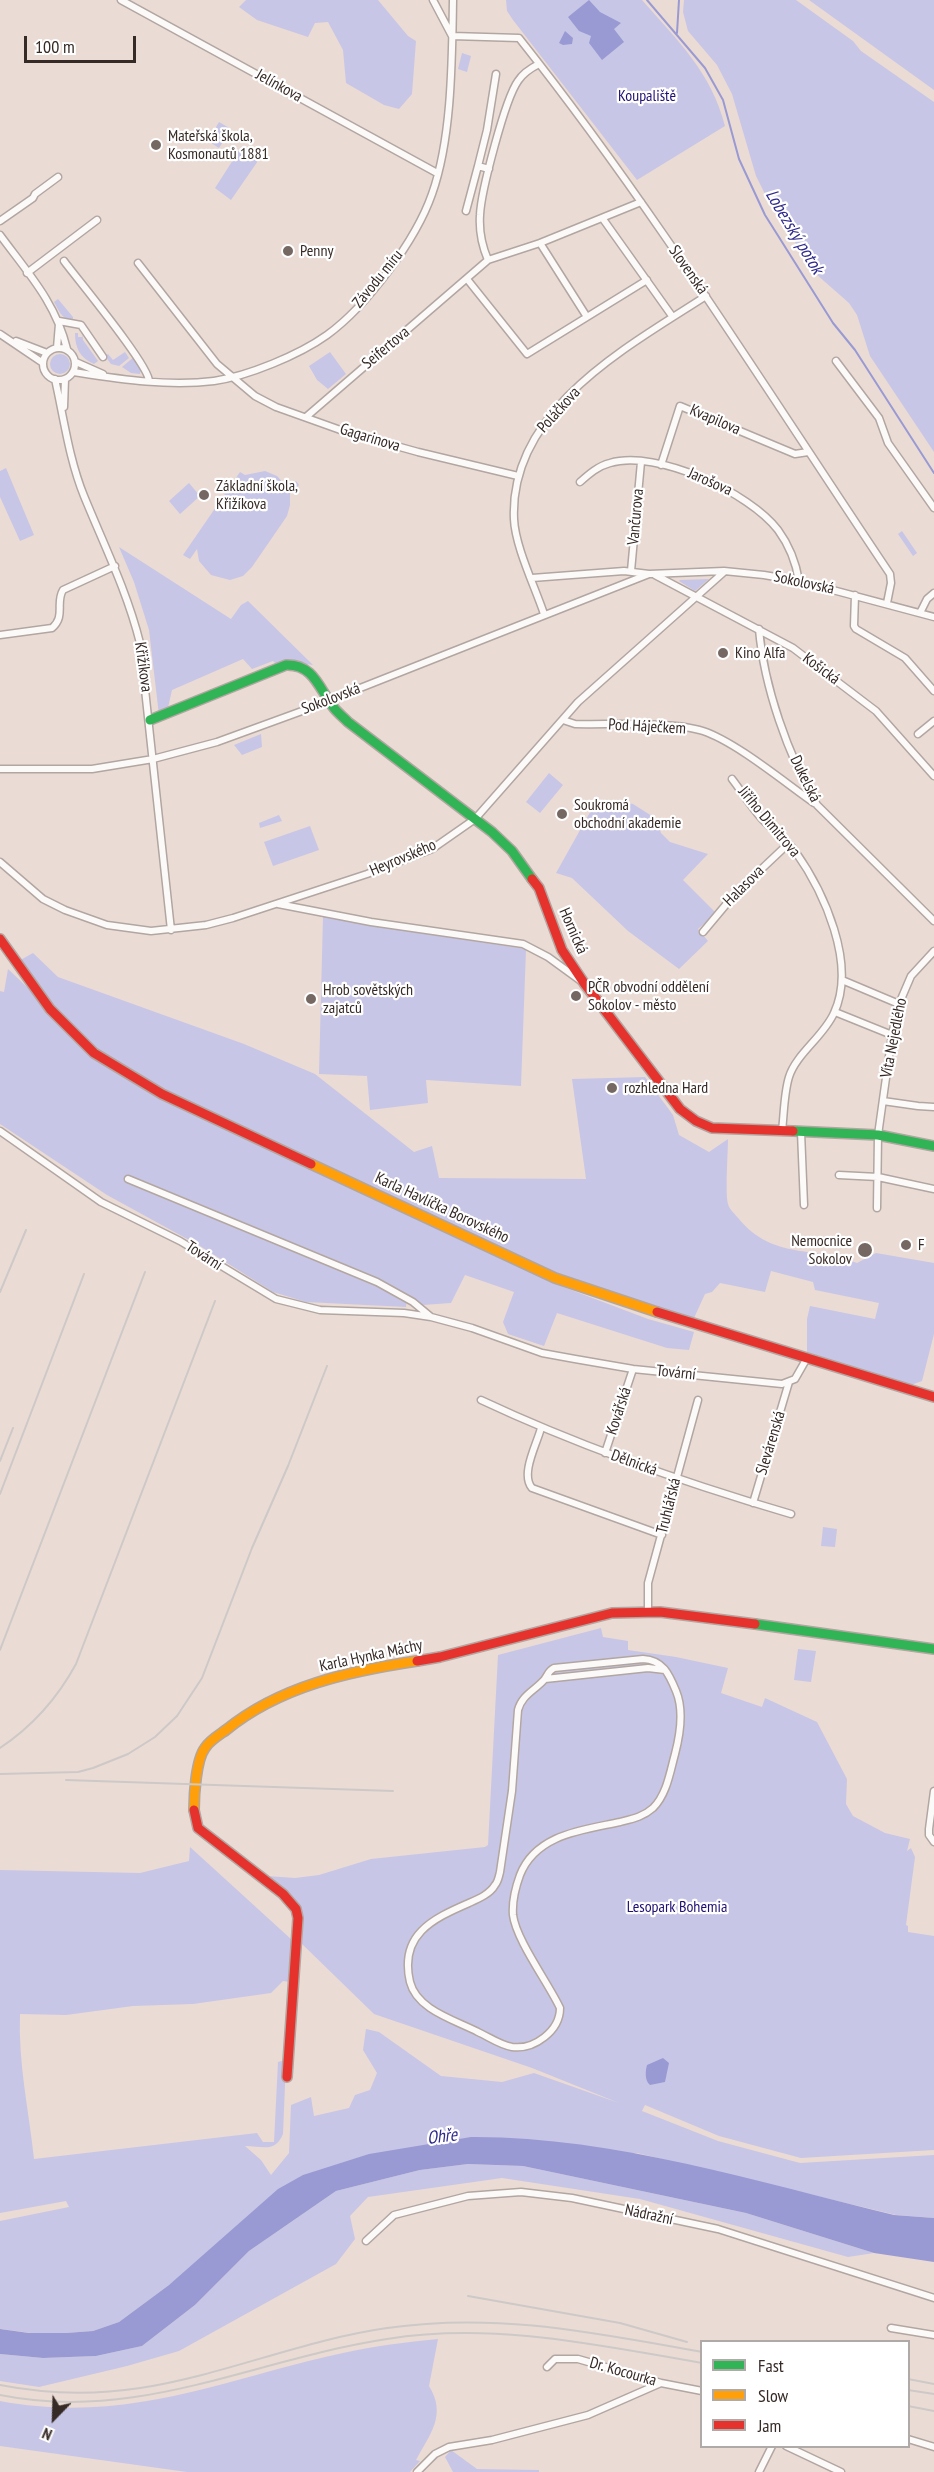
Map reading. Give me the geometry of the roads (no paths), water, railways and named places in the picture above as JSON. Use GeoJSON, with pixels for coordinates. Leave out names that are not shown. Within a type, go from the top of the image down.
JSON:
{"type":"FeatureCollection","features":[{"type":"Feature","properties":{"kind":"street","name":"Jelínkova"},"geometry":{"type":"LineString","coordinates":[[120,0],[437,173]]}},
{"type":"Feature","properties":{"kind":"street"},"geometry":{"type":"LineString","coordinates":[[433,0],[452,36]]}},
{"type":"Feature","properties":{"kind":"street","name":"Závodu míru"},"geometry":{"type":"LineString","coordinates":[[73,372],[149,381],[197,382],[231,377],[308,346],[328,334],[368,296],[422,218],[433,192],[445,132],[453,0]]}},
{"type":"Feature","properties":{"kind":"street","name":"Slovenská"},"geometry":{"type":"LineString","coordinates":[[452,36],[519,38],[539,64],[641,202],[706,296],[890,574],[891,583],[887,603]]}},
{"type":"Feature","properties":{"kind":"street"},"geometry":{"type":"LineString","coordinates":[[488,260],[482,239],[480,213],[489,170],[513,88],[527,71],[539,64]]}},
{"type":"Feature","properties":{"kind":"street"},"geometry":{"type":"LineString","coordinates":[[466,211],[488,130],[496,74]]}},
{"type":"Feature","properties":{"kind":"street"},"geometry":{"type":"LineString","coordinates":[[478,166],[489,170]]}},
{"type":"Feature","properties":{"kind":"street"},"geometry":{"type":"LineString","coordinates":[[0,221],[58,177]]}},
{"type":"Feature","properties":{"kind":"street","name":"Seifertova"},"geometry":{"type":"LineString","coordinates":[[306,417],[488,260],[540,243],[641,202]]}},
{"type":"Feature","properties":{"kind":"street"},"geometry":{"type":"LineString","coordinates":[[603,219],[672,316]]}},
{"type":"Feature","properties":{"kind":"street"},"geometry":{"type":"LineString","coordinates":[[27,273],[97,220]]}},
{"type":"Feature","properties":{"kind":"street"},"geometry":{"type":"LineString","coordinates":[[0,236],[59,321],[67,350]]}},
{"type":"Feature","properties":{"kind":"street"},"geometry":{"type":"LineString","coordinates":[[540,243],[588,317]]}},
{"type":"Feature","properties":{"kind":"street"},"geometry":{"type":"LineString","coordinates":[[64,261],[137,354],[149,375],[149,381]]}},
{"type":"Feature","properties":{"kind":"street","name":"Gagarinova"},"geometry":{"type":"LineString","coordinates":[[138,263],[217,364],[265,401],[375,440],[518,476]]}},
{"type":"Feature","properties":{"kind":"street"},"geometry":{"type":"LineString","coordinates":[[467,279],[527,354],[646,280]]}},
{"type":"Feature","properties":{"kind":"street","name":"Poláčkova"},"geometry":{"type":"LineString","coordinates":[[544,614],[516,538],[514,521],[518,476],[526,455],[541,427],[568,398],[626,346],[706,296]]}},
{"type":"Feature","properties":{"kind":"street"},"geometry":{"type":"LineString","coordinates":[[57,348],[59,321]]}},
{"type":"Feature","properties":{"kind":"street"},"geometry":{"type":"LineString","coordinates":[[59,321],[81,326],[104,357]]}},
{"type":"Feature","properties":{"kind":"street"},"geometry":{"type":"LineString","coordinates":[[2,335],[47,353]]}},
{"type":"Feature","properties":{"kind":"street"},"geometry":{"type":"LineString","coordinates":[[2,335],[43,363]]}},
{"type":"Feature","properties":{"kind":"street"},"geometry":{"type":"LineString","coordinates":[[57,348],[67,350],[76,362],[73,372],[65,379],[55,379],[46,373],[43,363],[47,353],[57,348]]}},
{"type":"Feature","properties":{"kind":"street","name":"Závodu míru"},"geometry":{"type":"LineString","coordinates":[[76,362],[115,378]]}},
{"type":"Feature","properties":{"kind":"street"},"geometry":{"type":"LineString","coordinates":[[836,362],[879,418],[888,442],[934,508]]}},
{"type":"Feature","properties":{"kind":"street","name":"Křižíkova"},"geometry":{"type":"LineString","coordinates":[[55,379],[71,459],[84,496],[132,610],[140,643],[171,930]]}},
{"type":"Feature","properties":{"kind":"street","name":"Křižíkova"},"geometry":{"type":"LineString","coordinates":[[63,417],[65,379]]}},
{"type":"Feature","properties":{"kind":"street","name":"Kvapilova"},"geometry":{"type":"LineString","coordinates":[[661,465],[680,406],[795,453],[808,452]]}},
{"type":"Feature","properties":{"kind":"street","name":"Jarošova"},"geometry":{"type":"LineString","coordinates":[[580,482],[592,471],[613,462],[641,462],[661,465],[712,482],[737,494],[778,530],[794,558],[799,581]]}},
{"type":"Feature","properties":{"kind":"street","name":"Vančurova"},"geometry":{"type":"LineString","coordinates":[[632,572],[641,462]]}},
{"type":"Feature","properties":{"kind":"street"},"geometry":{"type":"LineString","coordinates":[[0,635],[52,628],[61,615],[60,597],[63,590],[115,566]]}},
{"type":"Feature","properties":{"kind":"street","name":"Sokolovská"},"geometry":{"type":"LineString","coordinates":[[532,578],[632,572],[652,574],[724,571],[799,581],[934,617]]}},
{"type":"Feature","properties":{"kind":"street","name":"Heyrovského"},"geometry":{"type":"LineString","coordinates":[[0,862],[43,899],[64,910],[106,925],[152,931],[215,923],[368,874],[432,849],[475,819],[578,702],[724,571]]}},
{"type":"Feature","properties":{"kind":"street","name":"Sokolovská"},"geometry":{"type":"LineString","coordinates":[[0,769],[92,769],[153,759],[217,742],[652,574]]}},
{"type":"Feature","properties":{"kind":"street","name":"Košická"},"geometry":{"type":"LineString","coordinates":[[652,574],[793,648],[876,711],[934,776]]}},
{"type":"Feature","properties":{"kind":"street"},"geometry":{"type":"LineString","coordinates":[[920,612],[934,592]]}},
{"type":"Feature","properties":{"kind":"street"},"geometry":{"type":"LineString","coordinates":[[855,595],[856,629],[904,658],[934,691]]}},
{"type":"Feature","properties":{"kind":"street","name":"Dukelská"},"geometry":{"type":"LineString","coordinates":[[759,629],[760,646],[783,731],[807,788],[817,805],[934,921]]}},
{"type":"Feature","properties":{"kind":"street","name":"Hornická"},"geometry":{"type":"LineString","coordinates":[[150,720],[294,663],[304,667],[348,722],[475,819],[512,851],[539,888],[562,950],[584,983],[680,1109],[696,1121],[712,1128],[878,1135],[934,1146]]}},
{"type":"Feature","properties":{"kind":"street","name":"Pod Háječkem"},"geometry":{"type":"LineString","coordinates":[[563,720],[575,724],[661,726],[701,730],[732,746],[817,805]]}},
{"type":"Feature","properties":{"kind":"street"},"geometry":{"type":"LineString","coordinates":[[918,734],[934,721]]}},
{"type":"Feature","properties":{"kind":"street","name":"Jiřího Dimitrova"},"geometry":{"type":"LineString","coordinates":[[732,779],[762,819],[788,844],[805,867],[822,899],[837,940],[842,981],[835,1012],[790,1075],[782,1131]]}},
{"type":"Feature","properties":{"kind":"street","name":"Halasova"},"geometry":{"type":"LineString","coordinates":[[703,932],[734,895],[788,844]]}},
{"type":"Feature","properties":{"kind":"street"},"geometry":{"type":"LineString","coordinates":[[278,903],[371,922],[523,944],[548,957],[584,983]]}},
{"type":"Feature","properties":{"kind":"street","name":"Karla Havlíčka Borovského"},"geometry":{"type":"LineString","coordinates":[[0,939],[50,1010],[94,1053],[162,1094],[555,1278],[693,1324],[934,1397]]}},
{"type":"Feature","properties":{"kind":"street","name":"Víta Nejedlého"},"geometry":{"type":"LineString","coordinates":[[878,1135],[892,1035],[899,1004],[911,976],[934,951]]}},
{"type":"Feature","properties":{"kind":"street"},"geometry":{"type":"LineString","coordinates":[[842,981],[899,1004]]}},
{"type":"Feature","properties":{"kind":"street"},"geometry":{"type":"LineString","coordinates":[[835,1012],[892,1035]]}},
{"type":"Feature","properties":{"kind":"street"},"geometry":{"type":"LineString","coordinates":[[883,1101],[934,1107]]}},
{"type":"Feature","properties":{"kind":"street","name":"Tovární"},"geometry":{"type":"LineString","coordinates":[[0,1131],[101,1202],[180,1241],[276,1299],[320,1310],[404,1313],[431,1317],[472,1328],[542,1353],[633,1369],[776,1384],[789,1382]]}},
{"type":"Feature","properties":{"kind":"street"},"geometry":{"type":"LineString","coordinates":[[801,1132],[804,1205]]}},
{"type":"Feature","properties":{"kind":"street"},"geometry":{"type":"LineString","coordinates":[[877,1208],[878,1135]]}},
{"type":"Feature","properties":{"kind":"street"},"geometry":{"type":"LineString","coordinates":[[839,1175],[878,1177],[934,1189]]}},
{"type":"Feature","properties":{"kind":"street","name":"Tovární"},"geometry":{"type":"LineString","coordinates":[[128,1179],[377,1282],[413,1302],[431,1317]]}},
{"type":"Feature","properties":{"kind":"street"},"geometry":{"type":"LineString","coordinates":[[789,1382],[801,1371],[807,1358]]}},
{"type":"Feature","properties":{"kind":"street","name":"Kovářská"},"geometry":{"type":"LineString","coordinates":[[605,1453],[633,1369]]}},
{"type":"Feature","properties":{"kind":"street","name":"Slevárenská"},"geometry":{"type":"LineString","coordinates":[[753,1503],[789,1382]]}},
{"type":"Feature","properties":{"kind":"street","name":"Dělnická"},"geometry":{"type":"LineString","coordinates":[[481,1400],[541,1428],[605,1453],[676,1479],[791,1514]]}},
{"type":"Feature","properties":{"kind":"street","name":"Truhlářská"},"geometry":{"type":"LineString","coordinates":[[648,1612],[648,1583],[698,1400]]}},
{"type":"Feature","properties":{"kind":"street"},"geometry":{"type":"LineString","coordinates":[[541,1428],[527,1474],[528,1483],[532,1488],[662,1535]]}},
{"type":"Feature","properties":{"kind":"street","name":"Karla Hynka Máchy"},"geometry":{"type":"LineString","coordinates":[[287,2078],[298,1918],[296,1909],[283,1894],[198,1828],[194,1822],[193,1803],[204,1748],[243,1716],[288,1692],[338,1676],[440,1657],[612,1613],[648,1612],[687,1615],[934,1649]]}},
{"type":"Feature","properties":{"kind":"street"},"geometry":{"type":"LineString","coordinates":[[643,1659],[656,1661],[666,1670],[678,1696],[680,1727],[676,1751],[661,1797],[652,1808],[639,1817],[570,1832],[555,1838],[532,1855],[520,1875],[514,1899],[513,1916],[518,1930],[560,2008],[560,2016],[557,2023],[541,2039],[528,2046],[511,2046],[438,2013],[424,2003],[416,1995],[411,1985],[409,1959],[412,1945],[425,1925],[478,1899],[496,1885],[512,1791],[518,1710],[520,1702],[527,1693],[545,1679],[554,1668],[643,1659]]}},
{"type":"Feature","properties":{"kind":"street"},"geometry":{"type":"LineString","coordinates":[[545,1679],[648,1668],[666,1670]]}},
{"type":"Feature","properties":{"kind":"street"},"geometry":{"type":"LineString","coordinates":[[933,1841],[929,1828],[934,1791]]}},
{"type":"Feature","properties":{"kind":"street","name":"Nádražní"},"geometry":{"type":"LineString","coordinates":[[366,2241],[394,2215],[468,2196],[521,2192],[572,2198],[718,2229],[934,2298]]}},
{"type":"Feature","properties":{"kind":"street"},"geometry":{"type":"LineString","coordinates":[[891,2328],[934,2335]]}},
{"type":"Feature","properties":{"kind":"street","name":"Dr. Kocourka"},"geometry":{"type":"LineString","coordinates":[[547,2367],[555,2359],[578,2359],[661,2383],[700,2391]]}},
{"type":"Feature","properties":{"kind":"street"},"geometry":{"type":"LineString","coordinates":[[417,2472],[435,2454],[449,2447],[492,2440],[588,2415],[661,2383]]}},
{"type":"Feature","properties":{"kind":"street"},"geometry":{"type":"LineString","coordinates":[[910,2439],[934,2447]]}},
{"type":"Feature","properties":{"kind":"street"},"geometry":{"type":"LineString","coordinates":[[759,2472],[771,2448]]}},
{"type":"Feature","properties":{"kind":"street"},"geometry":{"type":"LineString","coordinates":[[790,2448],[841,2472]]}},
{"type":"Feature","properties":{"kind":"water"},"geometry":{"type":"Polygon","coordinates":[[[589,0],[600,12],[621,23],[614,29],[624,42],[602,60],[589,43],[591,36],[579,31],[568,17],[589,0]]]}},
{"type":"Feature","properties":{"kind":"water"},"geometry":{"type":"Polygon","coordinates":[[[565,31],[573,38],[572,44],[559,43],[565,31]]]}},
{"type":"Feature","properties":{"kind":"water"},"geometry":{"type":"Polygon","coordinates":[[[663,2058],[669,2063],[665,2082],[650,2085],[646,2076],[647,2065],[663,2058]]]}},
{"type":"Feature","properties":{"kind":"water"},"geometry":{"type":"Polygon","coordinates":[[[471,2137],[577,2144],[631,2153],[684,2163],[894,2215],[934,2218],[934,2262],[874,2253],[746,2213],[523,2166],[468,2164],[420,2170],[336,2191],[249,2251],[195,2305],[142,2346],[96,2356],[43,2358],[0,2354],[0,2329],[29,2333],[66,2333],[93,2331],[119,2322],[169,2285],[278,2189],[303,2175],[369,2154],[471,2137]]]}},
{"type":"Feature","properties":{"kind":"waterway","name":"Lobezský potok"},"geometry":{"type":"LineString","coordinates":[[647,0],[705,68],[723,100],[739,159],[765,215],[833,323],[855,350],[934,473]]}},
{"type":"Feature","properties":{"kind":"waterway"},"geometry":{"type":"LineString","coordinates":[[677,33],[679,0]]}},
{"type":"Feature","properties":{"kind":"railway"},"geometry":{"type":"LineString","coordinates":[[0,1292],[26,1230]]}},
{"type":"Feature","properties":{"kind":"railway"},"geometry":{"type":"LineString","coordinates":[[0,1650],[145,1272]]}},
{"type":"Feature","properties":{"kind":"railway"},"geometry":{"type":"LineString","coordinates":[[0,1494],[84,1274]]}},
{"type":"Feature","properties":{"kind":"railway"},"geometry":{"type":"LineString","coordinates":[[0,1748],[34,1721],[61,1689],[76,1664],[215,1301]]}},
{"type":"Feature","properties":{"kind":"railway"},"geometry":{"type":"LineString","coordinates":[[0,1774],[78,1772],[93,1768],[128,1754],[155,1737],[177,1716],[202,1678],[252,1548],[288,1466],[327,1366]]}},
{"type":"Feature","properties":{"kind":"railway"},"geometry":{"type":"LineString","coordinates":[[0,1461],[13,1428]]}},
{"type":"Feature","properties":{"kind":"railway"},"geometry":{"type":"LineString","coordinates":[[66,1780],[393,1791]]}},
{"type":"Feature","properties":{"kind":"railway"},"geometry":{"type":"LineString","coordinates":[[468,2296],[620,2323],[687,2342]]}},
{"type":"Feature","properties":{"kind":"railway"},"geometry":{"type":"LineString","coordinates":[[0,2385],[70,2392],[105,2392],[140,2388],[202,2375],[356,2333],[427,2324],[467,2322],[545,2327],[700,2352]]}},
{"type":"Feature","properties":{"kind":"railway"},"geometry":{"type":"LineString","coordinates":[[0,2395],[51,2401],[100,2401],[148,2395],[196,2385],[338,2348],[427,2334],[506,2334],[545,2338],[700,2363]]}},
{"type":"Feature","properties":{"kind":"railway"},"geometry":{"type":"LineString","coordinates":[[910,2379],[934,2384]]}},
{"type":"Feature","properties":{"kind":"railway"},"geometry":{"type":"LineString","coordinates":[[910,2390],[934,2394]]}},
{"type":"Feature","properties":{"kind":"railway"},"geometry":{"type":"LineString","coordinates":[[910,2406],[934,2411]]}},
{"type":"Feature","properties":{"kind":"place","name":"Mateřská škola, Kosmonautů 1881"},"geometry":{"type":"Point","coordinates":[156,145]}},
{"type":"Feature","properties":{"kind":"place","name":"Penny"},"geometry":{"type":"Point","coordinates":[288,251]}},
{"type":"Feature","properties":{"kind":"place","name":"Základní škola, Křižíkova"},"geometry":{"type":"Point","coordinates":[204,495]}},
{"type":"Feature","properties":{"kind":"place","name":"Kino Alfa"},"geometry":{"type":"Point","coordinates":[723,653]}},
{"type":"Feature","properties":{"kind":"place","name":"Soukromá obchodní akademie"},"geometry":{"type":"Point","coordinates":[562,814]}},
{"type":"Feature","properties":{"kind":"place","name":"PČR obvodní oddělení Sokolov - město"},"geometry":{"type":"Point","coordinates":[576,996]}},
{"type":"Feature","properties":{"kind":"place","name":"Hrob sovětských zajatců"},"geometry":{"type":"Point","coordinates":[311,999]}},
{"type":"Feature","properties":{"kind":"place","name":"rozhledna Hard"},"geometry":{"type":"Point","coordinates":[612,1088]}},
{"type":"Feature","properties":{"kind":"place","name":"F"},"geometry":{"type":"Point","coordinates":[906,1245]}},
{"type":"Feature","properties":{"kind":"place","name":"Nemocnice Sokolov"},"geometry":{"type":"Point","coordinates":[865,1250]}},
{"type":"Feature","properties":{"kind":"park label","name":"Koupaliště"},"geometry":{"type":"Point","coordinates":[647,96]}},
{"type":"Feature","properties":{"kind":"park label","name":"Lesopark Bohemia"},"geometry":{"type":"Point","coordinates":[677,1907]}},
{"type":"Feature","properties":{"kind":"water label","name":"Ohře"},"geometry":{"type":"Point","coordinates":[442,2137]}}]}
